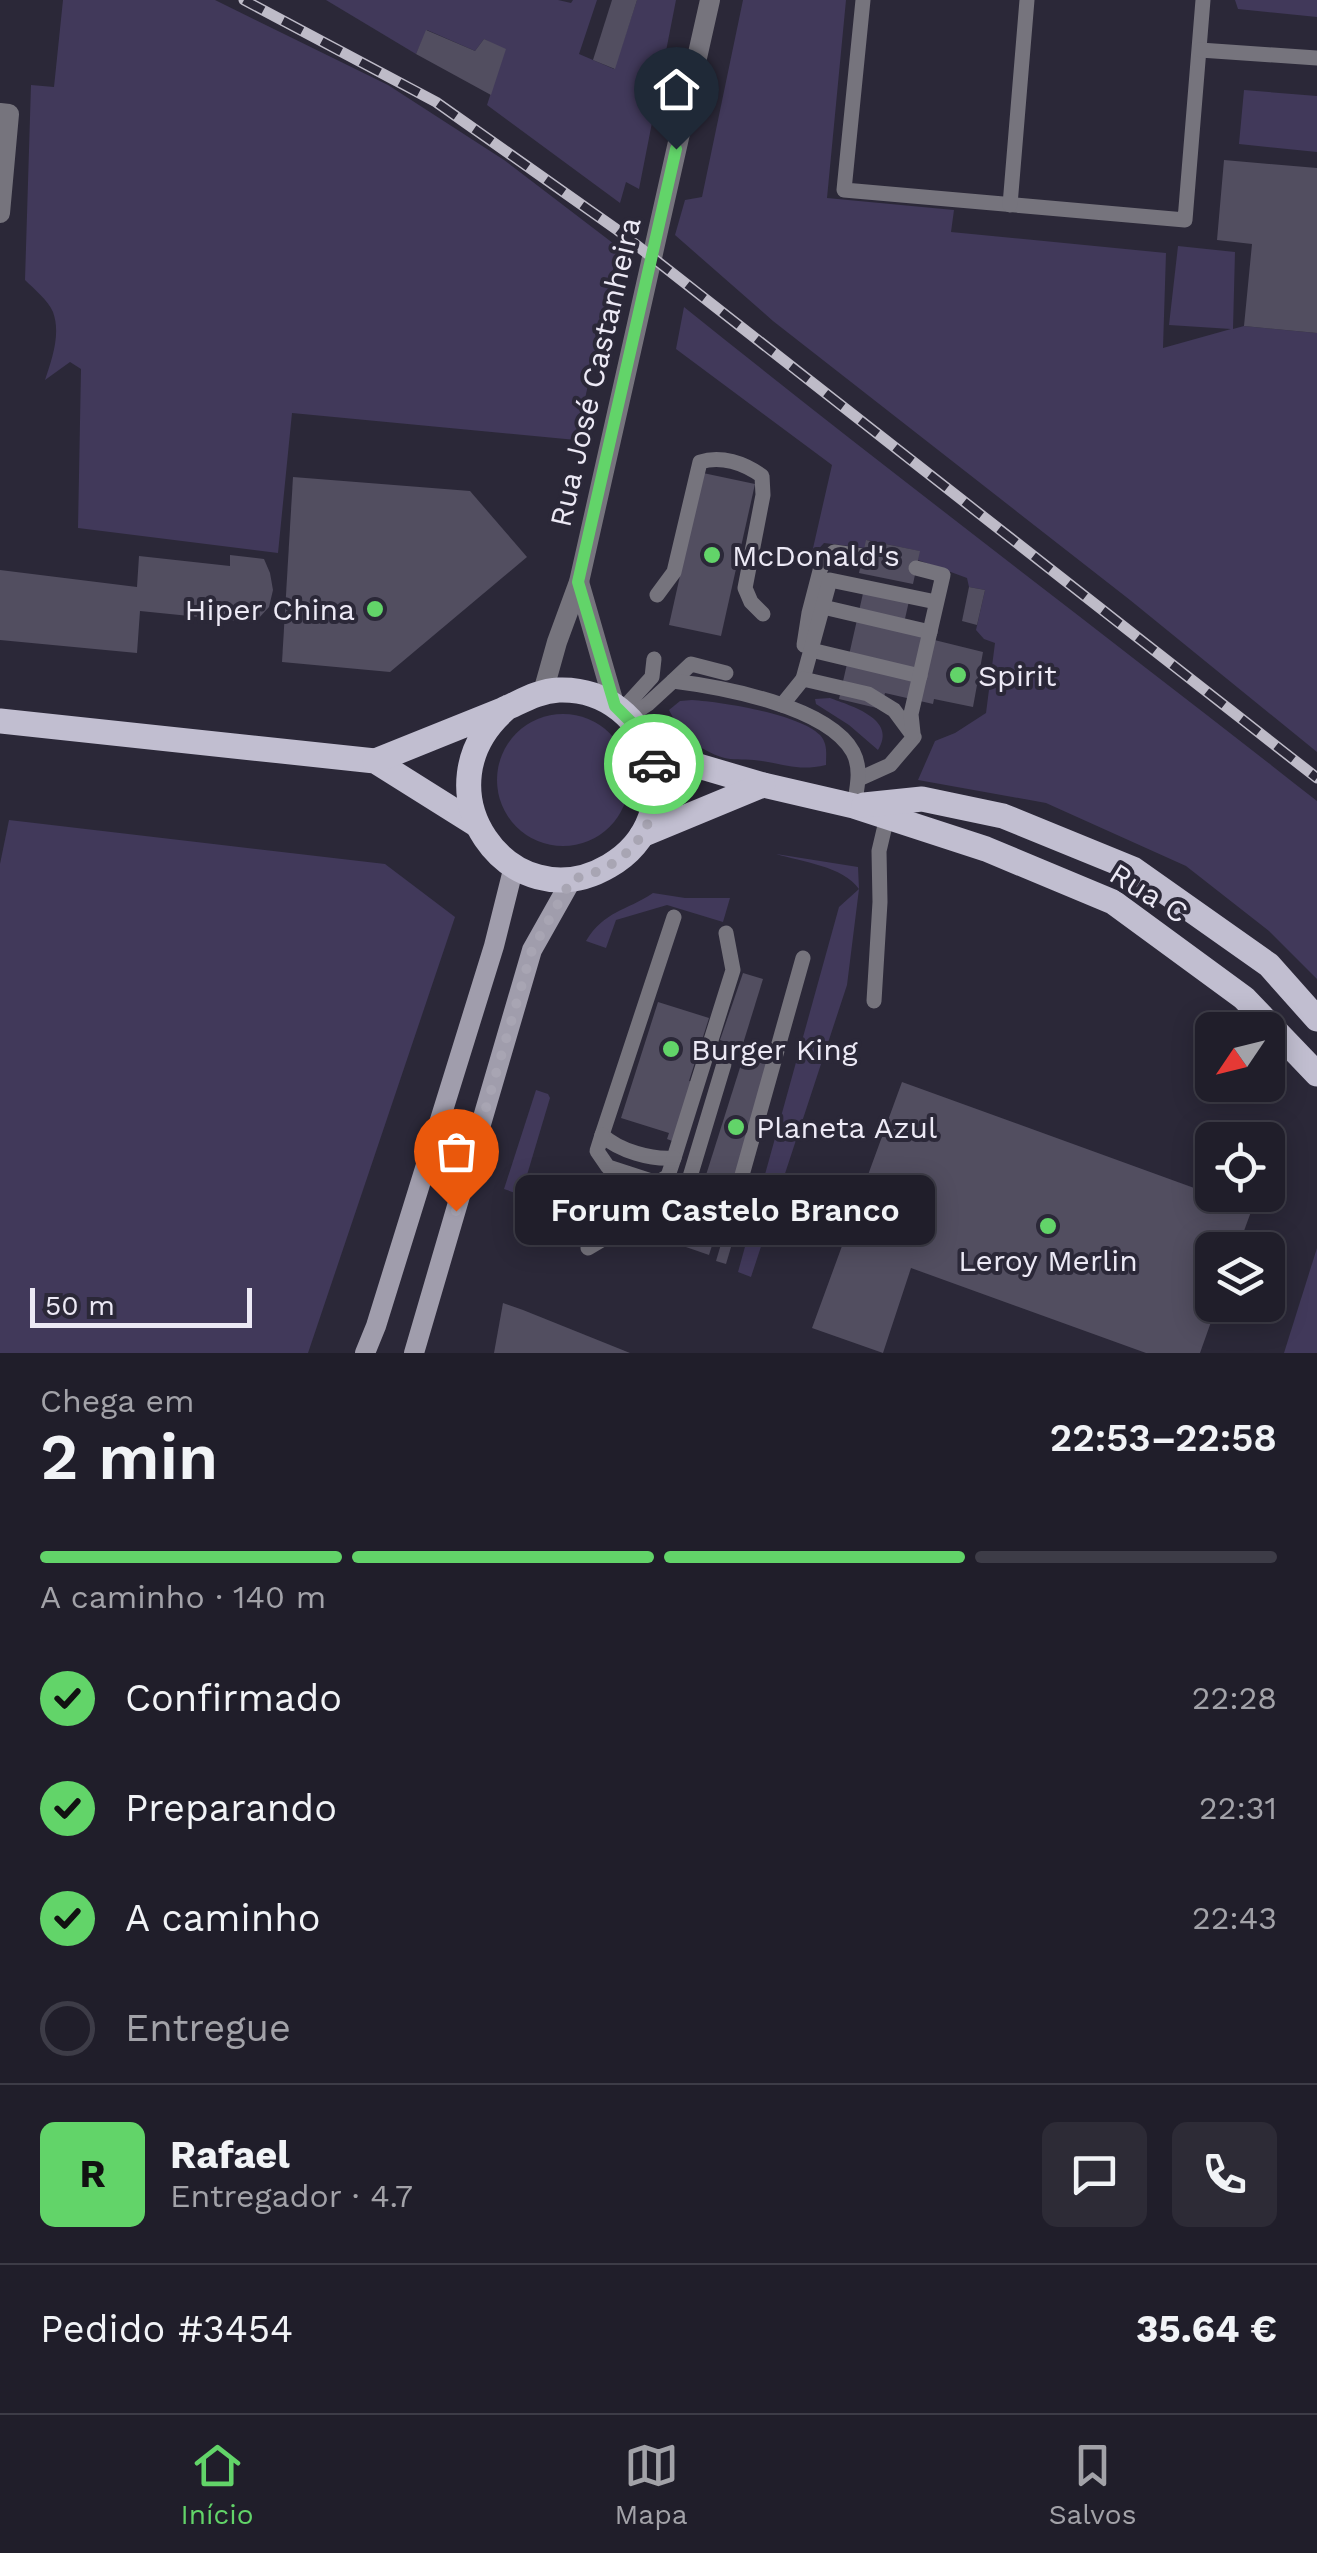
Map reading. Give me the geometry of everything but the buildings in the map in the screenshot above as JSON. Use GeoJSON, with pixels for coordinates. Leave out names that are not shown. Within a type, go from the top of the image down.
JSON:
{"type":"FeatureCollection","features":[{"type":"Feature","properties":{"kind":"main road"},"geometry":{"type":"LineString","coordinates":[[375,761],[543,692],[578,692],[597,697],[622,712],[639,730],[650,752],[656,784],[655,800],[642,835],[616,862],[572,879],[546,878],[514,866],[498,854],[477,825],[470,804],[469,768],[482,734],[508,707]]}},
{"type":"Feature","properties":{"kind":"main road"},"geometry":{"type":"LineString","coordinates":[[0,721],[375,761],[477,825]]}},
{"type":"Feature","properties":{"kind":"main road","name":"Rua C"},"geometry":{"type":"LineString","coordinates":[[650,752],[854,806],[986,849],[1113,902],[1244,998],[1317,1074]]}},
{"type":"Feature","properties":{"kind":"main road"},"geometry":{"type":"LineString","coordinates":[[642,835],[763,785]]}},
{"type":"Feature","properties":{"kind":"main road","name":"Rua C"},"geometry":{"type":"LineString","coordinates":[[854,806],[922,799],[1003,816],[1133,870],[1270,964],[1317,1019]]}},
{"type":"Feature","properties":{"kind":"main road"},"geometry":{"type":"LineString","coordinates":[[365,1353],[488,965],[514,866]]}},
{"type":"Feature","properties":{"kind":"main road"},"geometry":{"type":"LineString","coordinates":[[414,1353],[532,950],[572,879]]}},
{"type":"Feature","properties":{"kind":"street","name":"Rua José Castanheira"},"geometry":{"type":"LineString","coordinates":[[543,692],[578,582],[710,0]]}},
{"type":"Feature","properties":{"kind":"street"},"geometry":{"type":"LineString","coordinates":[[0,113],[9,114],[0,214]]}},
{"type":"Feature","properties":{"kind":"street","name":"Rua José Castanheira"},"geometry":{"type":"LineString","coordinates":[[578,582],[622,712]]}},
{"type":"Feature","properties":{"kind":"lane"},"geometry":{"type":"LineString","coordinates":[[863,0],[844,190],[1185,220],[1203,0]]}},
{"type":"Feature","properties":{"kind":"lane"},"geometry":{"type":"LineString","coordinates":[[1010,205],[1027,0]]}},
{"type":"Feature","properties":{"kind":"lane"},"geometry":{"type":"LineString","coordinates":[[1200,50],[1317,58]]}},
{"type":"Feature","properties":{"kind":"lane"},"geometry":{"type":"LineString","coordinates":[[657,595],[674,572],[700,462],[712,458],[748,466],[762,476],[763,495],[745,588],[751,602],[763,614]]}},
{"type":"Feature","properties":{"kind":"lane"},"geometry":{"type":"LineString","coordinates":[[804,679],[802,658],[821,567],[834,552],[863,556]]}},
{"type":"Feature","properties":{"kind":"lane"},"geometry":{"type":"LineString","coordinates":[[859,780],[890,765],[914,737],[911,714],[944,575],[916,568]]}},
{"type":"Feature","properties":{"kind":"lane"},"geometry":{"type":"LineString","coordinates":[[782,704],[804,679],[830,580],[936,602]]}},
{"type":"Feature","properties":{"kind":"lane"},"geometry":{"type":"LineString","coordinates":[[822,607],[930,632]]}},
{"type":"Feature","properties":{"kind":"lane"},"geometry":{"type":"LineString","coordinates":[[811,650],[920,676]]}},
{"type":"Feature","properties":{"kind":"lane"},"geometry":{"type":"LineString","coordinates":[[622,712],[652,678],[654,659]]}},
{"type":"Feature","properties":{"kind":"lane"},"geometry":{"type":"LineString","coordinates":[[622,712],[648,704],[691,664],[726,673],[711,686]]}},
{"type":"Feature","properties":{"kind":"lane"},"geometry":{"type":"LineString","coordinates":[[804,679],[868,694],[894,710],[914,737]]}},
{"type":"Feature","properties":{"kind":"lane"},"geometry":{"type":"LineString","coordinates":[[673,681],[782,704],[842,736],[855,755],[859,780],[854,806]]}},
{"type":"Feature","properties":{"kind":"lane"},"geometry":{"type":"LineString","coordinates":[[874,1001],[880,852],[887,817]]}},
{"type":"Feature","properties":{"kind":"lane"},"geometry":{"type":"LineString","coordinates":[[674,917],[602,1135],[598,1151],[608,1167],[660,1181],[668,1176],[733,970],[726,934]]}},
{"type":"Feature","properties":{"kind":"lane"},"geometry":{"type":"LineString","coordinates":[[588,1248],[662,1204],[728,1225],[804,958]]}},
{"type":"Feature","properties":{"kind":"lane"},"geometry":{"type":"LineString","coordinates":[[680,1210],[724,1064]]}},
{"type":"Feature","properties":{"kind":"lane"},"geometry":{"type":"LineString","coordinates":[[602,1135],[611,1143],[659,1159],[674,1158]]}},
{"type":"Feature","properties":{"kind":"shaded area"},"geometry":{"type":"Polygon","coordinates":[[[63,0],[215,0],[388,85],[504,160],[618,247],[576,440],[292,413],[278,553],[78,528],[81,369],[70,362],[45,380],[55,346],[55,320],[48,303],[25,280],[31,85],[54,87],[63,0]]]}},
{"type":"Feature","properties":{"kind":"shaded area"},"geometry":{"type":"Polygon","coordinates":[[[326,0],[597,0],[579,54],[614,69],[637,0],[676,0],[639,189],[626,182],[620,203],[487,105],[505,50],[484,39],[475,51],[427,30],[416,54],[326,0]]]}},
{"type":"Feature","properties":{"kind":"shaded area"},"geometry":{"type":"Polygon","coordinates":[[[743,0],[846,0],[827,198],[954,210],[951,232],[1166,253],[1163,348],[1231,329],[1169,325],[1178,246],[1235,252],[1233,329],[1244,326],[1317,333],[1317,752],[1130,600],[773,321],[675,235],[685,200],[702,197],[743,0]]]}},
{"type":"Feature","properties":{"kind":"shaded area"},"geometry":{"type":"Polygon","coordinates":[[[1235,0],[1317,0],[1317,17],[1238,9],[1235,0]]]}},
{"type":"Feature","properties":{"kind":"shaded area"},"geometry":{"type":"Polygon","coordinates":[[[1244,90],[1317,96],[1317,152],[1239,144],[1244,90]]]}},
{"type":"Feature","properties":{"kind":"shaded area"},"geometry":{"type":"Polygon","coordinates":[[[684,307],[1317,801],[1317,979],[1269,931],[1186,866],[1046,803],[918,780],[935,741],[986,713],[995,643],[976,630],[985,590],[969,587],[967,578],[918,560],[919,551],[867,540],[865,548],[824,543],[811,557],[832,465],[676,349],[684,307]]]}},
{"type":"Feature","properties":{"kind":"shaded area"},"geometry":{"type":"Polygon","coordinates":[[[830,698],[877,722],[883,739],[878,750],[816,704],[815,699],[830,698]]]}},
{"type":"Feature","properties":{"kind":"shaded area"},"geometry":{"type":"Polygon","coordinates":[[[680,701],[759,710],[810,728],[824,742],[826,765],[794,767],[710,753],[686,735],[669,710],[680,701]]]}},
{"type":"Feature","properties":{"kind":"shaded area"},"geometry":{"type":"Polygon","coordinates":[[[563,714],[588,719],[610,733],[624,755],[629,780],[624,805],[610,827],[588,841],[563,846],[538,841],[516,827],[502,805],[497,780],[502,755],[516,733],[538,719],[563,714]]]}},
{"type":"Feature","properties":{"kind":"shaded area"},"geometry":{"type":"Polygon","coordinates":[[[9,820],[385,864],[455,917],[308,1353],[0,1353],[0,864],[9,820]]]}},
{"type":"Feature","properties":{"kind":"shaded area"},"geometry":{"type":"Polygon","coordinates":[[[776,854],[858,867],[859,889],[833,870],[776,854]]]}},
{"type":"Feature","properties":{"kind":"shaded area"},"geometry":{"type":"Polygon","coordinates":[[[859,889],[847,985],[751,1277],[738,1272],[839,907],[859,889]]]}},
{"type":"Feature","properties":{"kind":"shaded area"},"geometry":{"type":"Polygon","coordinates":[[[653,893],[730,898],[723,922],[667,905],[616,920],[606,948],[586,941],[608,917],[653,893]]]}},
{"type":"Feature","properties":{"kind":"shaded area"},"geometry":{"type":"Polygon","coordinates":[[[536,1090],[550,1098],[521,1195],[504,1189],[536,1090]]]}},
{"type":"Feature","properties":{"kind":"shaded area"},"geometry":{"type":"Polygon","coordinates":[[[597,1176],[655,1192],[593,1221],[554,1208],[564,1179],[593,1188],[597,1176]]]}},
{"type":"Feature","properties":{"kind":"shaded area"},"geometry":{"type":"Polygon","coordinates":[[[1317,1248],[1317,1353],[1284,1353],[1317,1248]]]}},
{"type":"Feature","properties":{"kind":"railway"},"geometry":{"type":"LineString","coordinates":[[244,0],[436,102],[616,229],[1317,778]]}},
{"type":"Feature","properties":{"kind":"way so far"},"geometry":{"type":"LineString","coordinates":[[456,1211],[532,950],[572,879],[616,862],[642,835],[655,800],[654,764]]}},
{"type":"Feature","properties":{"kind":"place","name":"McDonald's"},"geometry":{"type":"Point","coordinates":[712,555]}},
{"type":"Feature","properties":{"kind":"place","name":"Hiper China"},"geometry":{"type":"Point","coordinates":[375,609]}},
{"type":"Feature","properties":{"kind":"place","name":"Spirit"},"geometry":{"type":"Point","coordinates":[958,675]}},
{"type":"Feature","properties":{"kind":"place","name":"Burger King"},"geometry":{"type":"Point","coordinates":[671,1049]}},
{"type":"Feature","properties":{"kind":"place","name":"Planeta Azul"},"geometry":{"type":"Point","coordinates":[736,1127]}},
{"type":"Feature","properties":{"kind":"place","name":"Forum Castelo Branco"},"geometry":{"type":"Point","coordinates":[456,1211]}},
{"type":"Feature","properties":{"kind":"place","name":"Leroy Merlin"},"geometry":{"type":"Point","coordinates":[1048,1226]}},
{"type":"Feature","properties":{"kind":"route"},"geometry":{"type":"LineString","coordinates":[[654,764],[639,730],[615,706],[578,582],[676,149]]}}]}
